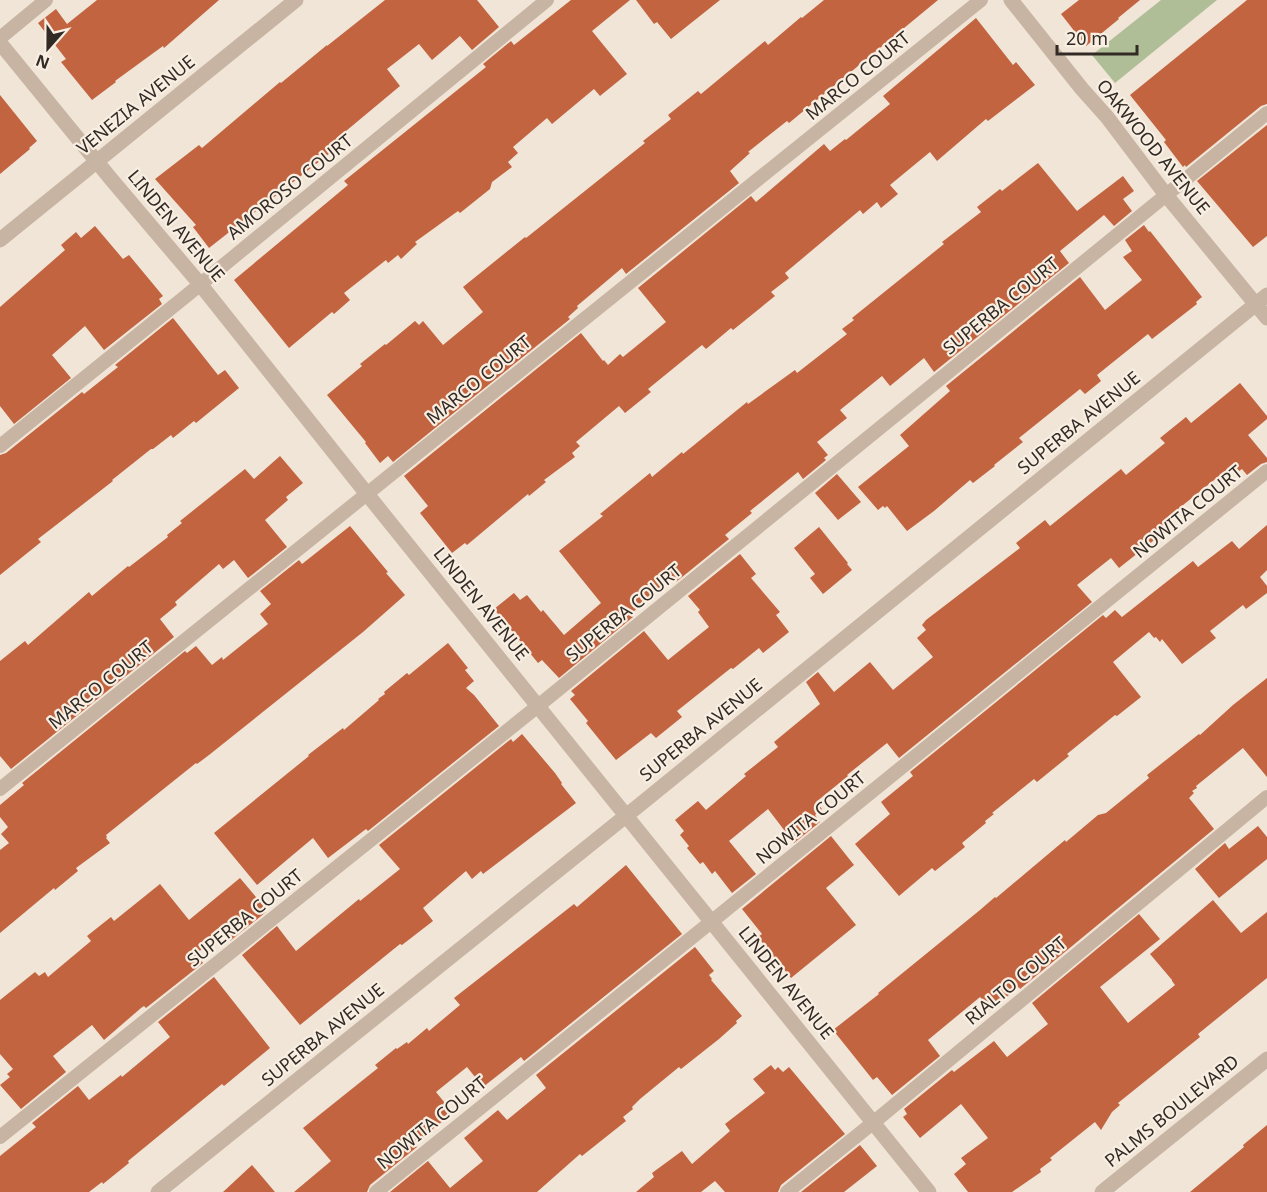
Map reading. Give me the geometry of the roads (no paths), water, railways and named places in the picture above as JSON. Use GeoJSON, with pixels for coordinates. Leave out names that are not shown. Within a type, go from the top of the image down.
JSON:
{"type":"FeatureCollection","features":[{"type":"Feature","properties":{"kind":"street","name":"VENEZIA AVENUE"},"geometry":{"type":"LineString","coordinates":[[0,240],[296,0]]}},
{"type":"Feature","properties":{"kind":"street","name":"OAKWOOD AVENUE"},"geometry":{"type":"LineString","coordinates":[[1011,0],[1107,117],[1166,195],[1262,300],[1267,318]]}},
{"type":"Feature","properties":{"kind":"street","name":"LINDEN AVENUE"},"geometry":{"type":"LineString","coordinates":[[0,43],[200,284],[929,1192]]}},
{"type":"Feature","properties":{"kind":"street","name":"SUPERBA AVENUE"},"geometry":{"type":"LineString","coordinates":[[158,1192],[1262,300]]}},
{"type":"Feature","properties":{"kind":"street","name":"PALMS BOULEVARD"},"geometry":{"type":"LineString","coordinates":[[1102,1192],[1267,1059]]}},
{"type":"Feature","properties":{"kind":"lane"},"geometry":{"type":"LineString","coordinates":[[0,38],[46,0]]}},
{"type":"Feature","properties":{"kind":"lane","name":"AMOROSO COURT"},"geometry":{"type":"LineString","coordinates":[[0,446],[547,0]]}},
{"type":"Feature","properties":{"kind":"lane","name":"MARCO COURT"},"geometry":{"type":"LineString","coordinates":[[0,789],[981,0]]}},
{"type":"Feature","properties":{"kind":"lane","name":"SUPERBA COURT"},"geometry":{"type":"LineString","coordinates":[[0,1137],[538,706],[1267,113]]}},
{"type":"Feature","properties":{"kind":"lane","name":"NOWITA COURT"},"geometry":{"type":"LineString","coordinates":[[376,1192],[1267,471]]}},
{"type":"Feature","properties":{"kind":"lane","name":"RIALTO COURT"},"geometry":{"type":"LineString","coordinates":[[787,1192],[1267,797]]}}]}
